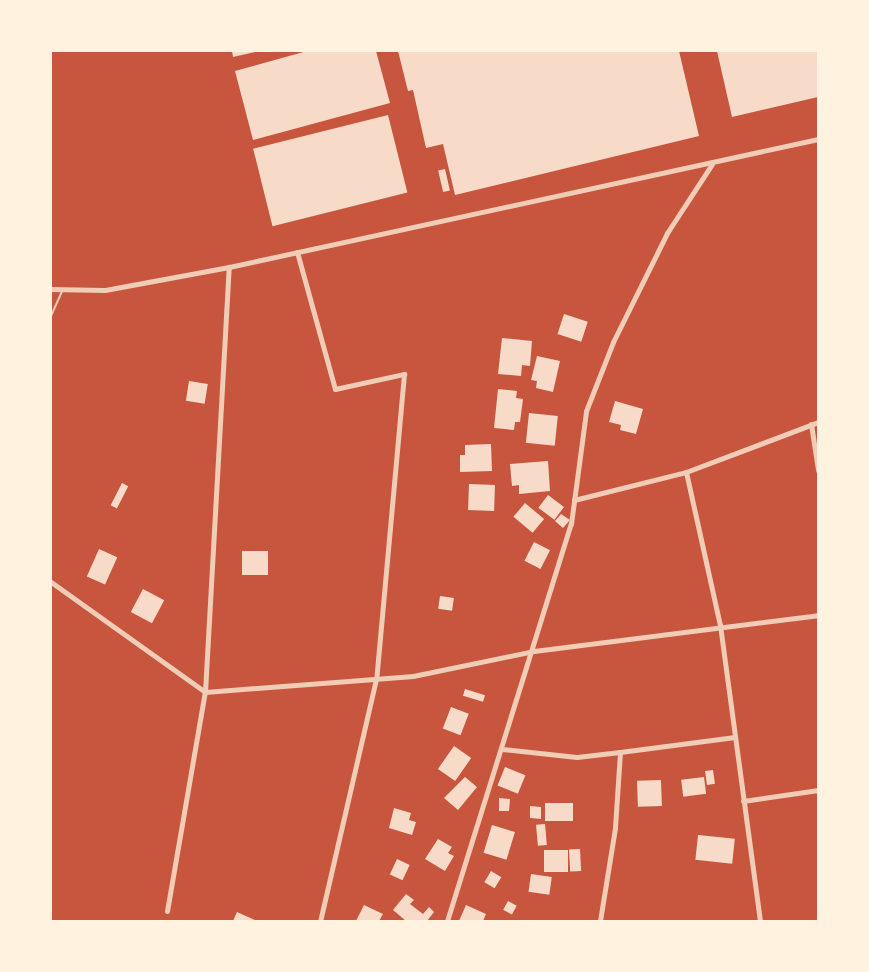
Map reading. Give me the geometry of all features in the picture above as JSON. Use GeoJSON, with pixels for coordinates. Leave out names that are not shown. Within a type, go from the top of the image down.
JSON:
{"type":"FeatureCollection","features":[{"type":"Feature","properties":{"kind":"street"},"geometry":{"type":"LineString","coordinates":[[51,289],[105,290],[229,267],[712,164],[818,139]]}},
{"type":"Feature","properties":{"kind":"street"},"geometry":{"type":"LineString","coordinates":[[447,921],[534,651],[571,524],[586,411],[613,342],[667,233],[712,164]]}},
{"type":"Feature","properties":{"kind":"street"},"geometry":{"type":"LineString","coordinates":[[297,252],[335,389],[404,374],[376,679],[320,921]]}},
{"type":"Feature","properties":{"kind":"street"},"geometry":{"type":"LineString","coordinates":[[167,910],[205,692],[229,267]]}},
{"type":"Feature","properties":{"kind":"street"},"geometry":{"type":"LineString","coordinates":[[574,500],[686,472],[818,422]]}},
{"type":"Feature","properties":{"kind":"street"},"geometry":{"type":"LineString","coordinates":[[811,424],[818,470]]}},
{"type":"Feature","properties":{"kind":"street"},"geometry":{"type":"LineString","coordinates":[[686,472],[720,625],[760,921]]}},
{"type":"Feature","properties":{"kind":"street"},"geometry":{"type":"LineString","coordinates":[[51,582],[205,692],[413,676],[534,651],[720,625],[818,615]]}},
{"type":"Feature","properties":{"kind":"street"},"geometry":{"type":"LineString","coordinates":[[502,749],[577,757],[735,736]]}},
{"type":"Feature","properties":{"kind":"street"},"geometry":{"type":"LineString","coordinates":[[600,921],[615,828],[620,752]]}},
{"type":"Feature","properties":{"kind":"street"},"geometry":{"type":"LineString","coordinates":[[743,801],[818,790]]}},
{"type":"Feature","properties":{"kind":"lane"},"geometry":{"type":"LineString","coordinates":[[51,316],[62,291]]}},
{"type":"Feature","properties":{"kind":"building"},"geometry":{"type":"Polygon","coordinates":[[[232,51],[255,51],[255,52],[233,57],[232,51]]]}},
{"type":"Feature","properties":{"kind":"building"},"geometry":{"type":"Polygon","coordinates":[[[307,51],[376,51],[390,103],[253,140],[235,71],[307,51]]]}},
{"type":"Feature","properties":{"kind":"building"},"geometry":{"type":"Polygon","coordinates":[[[398,51],[679,51],[699,136],[455,195],[443,144],[426,148],[413,90],[408,91],[398,51]]]}},
{"type":"Feature","properties":{"kind":"building"},"geometry":{"type":"Polygon","coordinates":[[[717,51],[818,51],[818,97],[732,117],[717,51]]]}},
{"type":"Feature","properties":{"kind":"building"},"geometry":{"type":"Polygon","coordinates":[[[388,115],[407,193],[272,226],[253,149],[388,115]]]}},
{"type":"Feature","properties":{"kind":"building"},"geometry":{"type":"Polygon","coordinates":[[[445,169],[450,190],[443,192],[438,171],[445,169]]]}},
{"type":"Feature","properties":{"kind":"building"},"geometry":{"type":"Polygon","coordinates":[[[564,314],[588,322],[581,342],[558,334],[564,314]]]}},
{"type":"Feature","properties":{"kind":"building"},"geometry":{"type":"Polygon","coordinates":[[[502,338],[532,341],[530,366],[522,365],[521,376],[498,374],[502,338]]]}},
{"type":"Feature","properties":{"kind":"building"},"geometry":{"type":"Polygon","coordinates":[[[537,356],[560,361],[553,392],[536,388],[537,381],[531,380],[537,356]]]}},
{"type":"Feature","properties":{"kind":"building"},"geometry":{"type":"Polygon","coordinates":[[[189,381],[208,384],[205,404],[186,401],[189,381]]]}},
{"type":"Feature","properties":{"kind":"building"},"geometry":{"type":"Polygon","coordinates":[[[498,389],[517,391],[516,398],[523,399],[520,422],[515,422],[514,430],[494,428],[498,389]]]}},
{"type":"Feature","properties":{"kind":"building"},"geometry":{"type":"Polygon","coordinates":[[[615,401],[643,409],[636,434],[620,430],[621,425],[609,422],[615,401]]]}},
{"type":"Feature","properties":{"kind":"building"},"geometry":{"type":"Polygon","coordinates":[[[529,413],[558,416],[555,446],[526,443],[529,413]]]}},
{"type":"Feature","properties":{"kind":"building"},"geometry":{"type":"Polygon","coordinates":[[[491,444],[492,471],[460,472],[460,455],[465,455],[465,445],[491,444]]]}},
{"type":"Feature","properties":{"kind":"building"},"geometry":{"type":"Polygon","coordinates":[[[548,461],[550,491],[519,494],[519,485],[512,486],[510,464],[548,461]]]}},
{"type":"Feature","properties":{"kind":"building"},"geometry":{"type":"Polygon","coordinates":[[[122,483],[128,486],[117,508],[111,505],[122,483]]]}},
{"type":"Feature","properties":{"kind":"building"},"geometry":{"type":"Polygon","coordinates":[[[469,484],[495,485],[494,511],[468,510],[469,484]]]}},
{"type":"Feature","properties":{"kind":"building"},"geometry":{"type":"Polygon","coordinates":[[[548,495],[564,507],[554,520],[538,508],[548,495]]]}},
{"type":"Feature","properties":{"kind":"building"},"geometry":{"type":"Polygon","coordinates":[[[525,503],[544,519],[533,533],[513,517],[525,503]]]}},
{"type":"Feature","properties":{"kind":"building"},"geometry":{"type":"Polygon","coordinates":[[[561,514],[570,520],[563,528],[555,521],[561,514]]]}},
{"type":"Feature","properties":{"kind":"building"},"geometry":{"type":"Polygon","coordinates":[[[534,542],[550,550],[541,569],[524,561],[534,542]]]}},
{"type":"Feature","properties":{"kind":"building"},"geometry":{"type":"Polygon","coordinates":[[[99,549],[117,557],[105,585],[87,576],[99,549]]]}},
{"type":"Feature","properties":{"kind":"building"},"geometry":{"type":"Polygon","coordinates":[[[242,551],[268,551],[268,575],[242,575],[242,551]]]}},
{"type":"Feature","properties":{"kind":"building"},"geometry":{"type":"Polygon","coordinates":[[[143,589],[164,600],[152,623],[131,612],[143,589]]]}},
{"type":"Feature","properties":{"kind":"building"},"geometry":{"type":"Polygon","coordinates":[[[440,596],[454,598],[452,611],[438,609],[440,596]]]}},
{"type":"Feature","properties":{"kind":"building"},"geometry":{"type":"Polygon","coordinates":[[[465,689],[485,695],[483,702],[463,696],[465,689]]]}},
{"type":"Feature","properties":{"kind":"building"},"geometry":{"type":"Polygon","coordinates":[[[451,707],[469,714],[460,735],[443,728],[451,707]]]}},
{"type":"Feature","properties":{"kind":"building"},"geometry":{"type":"Polygon","coordinates":[[[454,746],[471,758],[455,781],[438,769],[454,746]]]}},
{"type":"Feature","properties":{"kind":"building"},"geometry":{"type":"Polygon","coordinates":[[[505,767],[525,775],[518,794],[498,786],[505,767]]]}},
{"type":"Feature","properties":{"kind":"building"},"geometry":{"type":"Polygon","coordinates":[[[713,770],[715,784],[707,785],[705,771],[713,770]]]}},
{"type":"Feature","properties":{"kind":"building"},"geometry":{"type":"Polygon","coordinates":[[[465,777],[477,787],[458,810],[444,798],[465,777]]]}},
{"type":"Feature","properties":{"kind":"building"},"geometry":{"type":"Polygon","coordinates":[[[704,777],[706,794],[683,797],[681,780],[704,777]]]}},
{"type":"Feature","properties":{"kind":"building"},"geometry":{"type":"Polygon","coordinates":[[[661,780],[662,806],[638,807],[637,781],[661,780]]]}},
{"type":"Feature","properties":{"kind":"building"},"geometry":{"type":"Polygon","coordinates":[[[499,798],[510,799],[509,811],[499,811],[499,798]]]}},
{"type":"Feature","properties":{"kind":"building"},"geometry":{"type":"Polygon","coordinates":[[[545,803],[573,803],[573,821],[545,821],[545,803]]]}},
{"type":"Feature","properties":{"kind":"building"},"geometry":{"type":"Polygon","coordinates":[[[530,806],[541,807],[541,819],[530,818],[530,806]]]}},
{"type":"Feature","properties":{"kind":"building"},"geometry":{"type":"Polygon","coordinates":[[[394,808],[411,813],[409,820],[416,822],[412,835],[389,828],[394,808]]]}},
{"type":"Feature","properties":{"kind":"building"},"geometry":{"type":"Polygon","coordinates":[[[545,824],[547,845],[538,846],[536,825],[545,824]]]}},
{"type":"Feature","properties":{"kind":"building"},"geometry":{"type":"Polygon","coordinates":[[[492,825],[515,832],[506,860],[484,853],[492,825]]]}},
{"type":"Feature","properties":{"kind":"building"},"geometry":{"type":"Polygon","coordinates":[[[698,835],[735,839],[732,864],[695,860],[698,835]]]}},
{"type":"Feature","properties":{"kind":"building"},"geometry":{"type":"Polygon","coordinates":[[[438,839],[452,847],[448,853],[454,856],[445,871],[425,859],[438,839]]]}},
{"type":"Feature","properties":{"kind":"building"},"geometry":{"type":"Polygon","coordinates":[[[580,849],[581,871],[570,872],[569,850],[580,849]]]}},
{"type":"Feature","properties":{"kind":"building"},"geometry":{"type":"Polygon","coordinates":[[[544,850],[568,850],[568,872],[544,872],[544,850]]]}},
{"type":"Feature","properties":{"kind":"building"},"geometry":{"type":"Polygon","coordinates":[[[397,859],[410,865],[403,880],[390,874],[397,859]]]}},
{"type":"Feature","properties":{"kind":"building"},"geometry":{"type":"Polygon","coordinates":[[[491,871],[501,877],[495,888],[484,882],[491,871]]]}},
{"type":"Feature","properties":{"kind":"building"},"geometry":{"type":"Polygon","coordinates":[[[531,874],[552,877],[549,895],[528,892],[531,874]]]}},
{"type":"Feature","properties":{"kind":"building"},"geometry":{"type":"Polygon","coordinates":[[[406,894],[414,900],[410,904],[423,914],[429,907],[434,912],[427,921],[406,921],[393,910],[406,894]]]}},
{"type":"Feature","properties":{"kind":"building"},"geometry":{"type":"Polygon","coordinates":[[[508,901],[517,906],[512,915],[503,910],[508,901]]]}},
{"type":"Feature","properties":{"kind":"building"},"geometry":{"type":"Polygon","coordinates":[[[364,905],[383,914],[379,921],[356,921],[364,905]]]}},
{"type":"Feature","properties":{"kind":"building"},"geometry":{"type":"Polygon","coordinates":[[[466,905],[486,914],[483,921],[459,921],[466,905]]]}},
{"type":"Feature","properties":{"kind":"building"},"geometry":{"type":"Polygon","coordinates":[[[237,912],[257,921],[233,921],[237,912]]]}}]}
